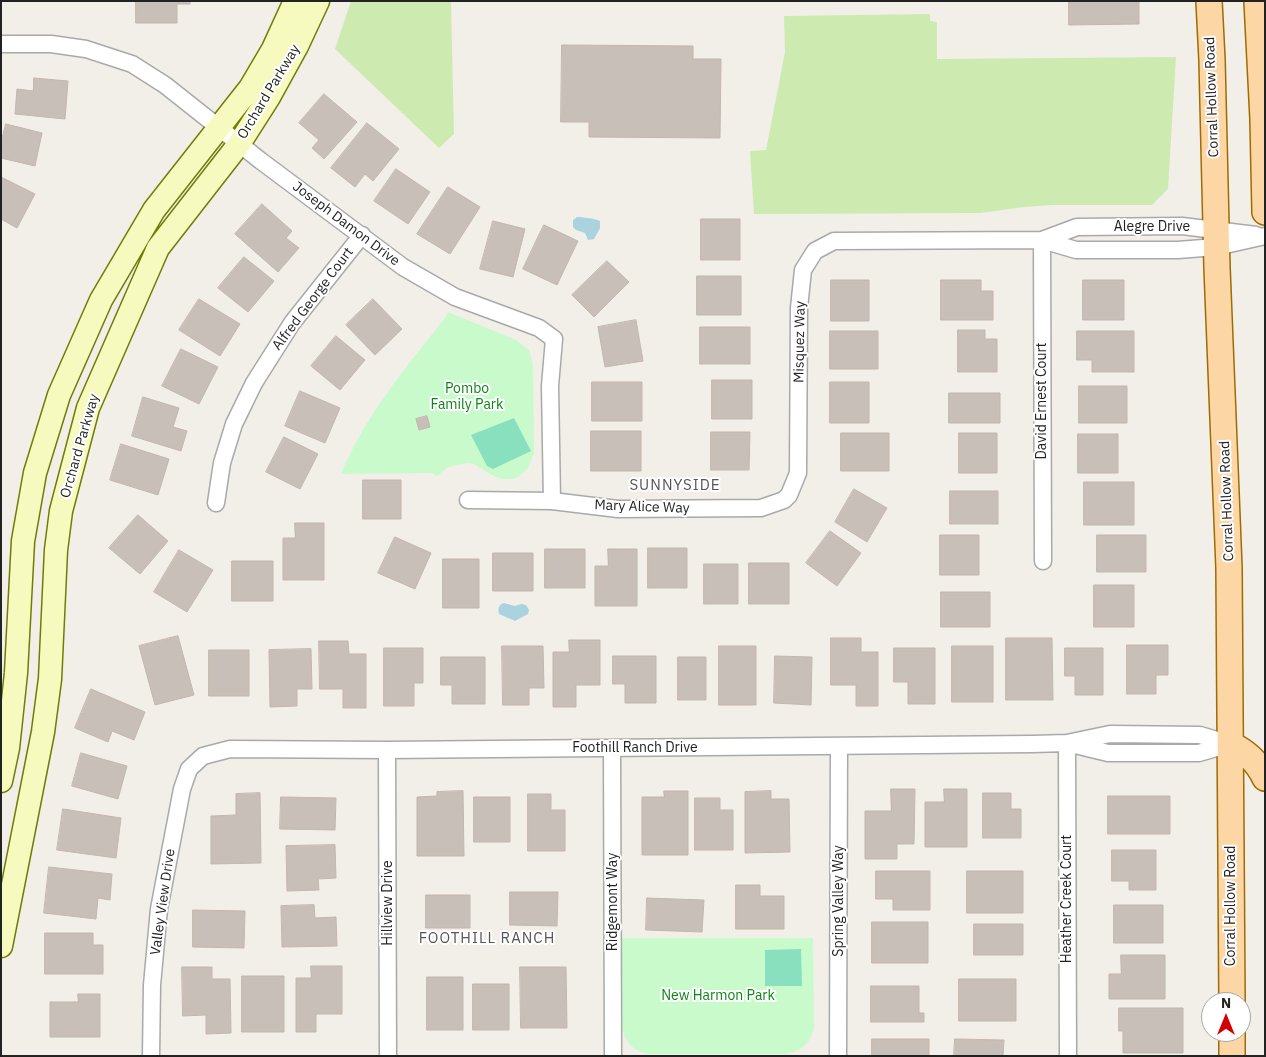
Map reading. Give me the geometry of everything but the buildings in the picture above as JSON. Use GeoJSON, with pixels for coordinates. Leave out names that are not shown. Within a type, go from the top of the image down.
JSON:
{"type":"FeatureCollection","features":[{"type":"Feature","properties":{"kind":"main road","name":"Corral Hollow Road"},"geometry":{"type":"LineString","coordinates":[[1209,1],[1228,550],[1232,992]]}},
{"type":"Feature","properties":{"kind":"main road"},"geometry":{"type":"LineString","coordinates":[[1257,1],[1265,212]]}},
{"type":"Feature","properties":{"kind":"main road"},"geometry":{"type":"LineString","coordinates":[[1230,744],[1244,751],[1259,766],[1265,778]]}},
{"type":"Feature","properties":{"kind":"main road"},"geometry":{"type":"LineString","coordinates":[[1232,1042],[1232,1056]]}},
{"type":"Feature","properties":{"kind":"street","name":"Orchard Parkway"},"geometry":{"type":"LineString","coordinates":[[1,781],[8,748],[16,673],[23,541],[35,473],[59,395],[101,300],[154,210],[221,128],[250,88],[273,49],[295,1]]}},
{"type":"Feature","properties":{"kind":"street","name":"Orchard Parkway"},"geometry":{"type":"LineString","coordinates":[[1,946],[43,732],[50,680],[56,550],[61,511],[88,408],[158,248],[239,144],[270,97],[298,46],[318,1]]}},
{"type":"Feature","properties":{"kind":"street","name":"Joseph Damon Drive"},"geometry":{"type":"LineString","coordinates":[[1,44],[51,44],[86,48],[132,64],[166,86],[239,144],[402,267],[455,297],[539,328],[554,339],[550,386],[552,501]]}},
{"type":"Feature","properties":{"kind":"street","name":"Alegre Drive"},"geometry":{"type":"LineString","coordinates":[[1042,240],[1077,227],[1182,226],[1216,238]]}},
{"type":"Feature","properties":{"kind":"street","name":"Alfred George Court"},"geometry":{"type":"LineString","coordinates":[[216,503],[222,463],[231,431],[254,383],[292,323],[362,235]]}},
{"type":"Feature","properties":{"kind":"street","name":"Alegre Drive"},"geometry":{"type":"LineString","coordinates":[[880,241],[1042,240],[1076,250],[1178,250],[1216,238],[1265,236]]}},
{"type":"Feature","properties":{"kind":"street","name":"David Ernest Court"},"geometry":{"type":"LineString","coordinates":[[1042,240],[1043,562]]}},
{"type":"Feature","properties":{"kind":"street","name":"Misquez Way"},"geometry":{"type":"LineString","coordinates":[[784,500],[790,495],[798,473],[799,308],[803,270],[815,251],[834,241],[880,241]]}},
{"type":"Feature","properties":{"kind":"street","name":"Mary Alice Way"},"geometry":{"type":"LineString","coordinates":[[468,500],[552,501],[628,509],[761,508],[784,500]]}},
{"type":"Feature","properties":{"kind":"street","name":"Foothill Ranch Drive"},"geometry":{"type":"LineString","coordinates":[[203,756],[230,749],[388,750],[839,747],[1067,743],[1110,734],[1200,735],[1230,744]]}},
{"type":"Feature","properties":{"kind":"street","name":"Heather Creek Court"},"geometry":{"type":"LineString","coordinates":[[1067,743],[1068,1056]]}},
{"type":"Feature","properties":{"kind":"street","name":"Spring Valley Way"},"geometry":{"type":"LineString","coordinates":[[838,1056],[839,747]]}},
{"type":"Feature","properties":{"kind":"street","name":"Ridgemont Way"},"geometry":{"type":"LineString","coordinates":[[612,748],[613,1056]]}},
{"type":"Feature","properties":{"kind":"street","name":"Hillview Drive"},"geometry":{"type":"LineString","coordinates":[[388,750],[388,1056]]}},
{"type":"Feature","properties":{"kind":"street","name":"Valley View Drive"},"geometry":{"type":"LineString","coordinates":[[151,1056],[152,985],[159,908],[182,788],[189,769],[203,756]]}},
{"type":"Feature","properties":{"kind":"green space"},"geometry":{"type":"Polygon","coordinates":[[[351,1],[451,1],[454,134],[439,148],[335,49],[351,1]]]}},
{"type":"Feature","properties":{"kind":"green space"},"geometry":{"type":"Polygon","coordinates":[[[930,14],[930,21],[937,22],[937,59],[1176,57],[1168,189],[1152,205],[1052,205],[981,213],[754,214],[750,151],[766,150],[785,52],[784,16],[930,14]]]}},
{"type":"Feature","properties":{"kind":"green space","name":"Pombo Family Park"},"geometry":{"type":"Polygon","coordinates":[[[448,312],[516,340],[529,350],[533,365],[534,453],[528,468],[518,477],[512,479],[495,477],[474,464],[467,463],[448,467],[437,476],[432,473],[341,474],[374,412],[448,312]]]}},
{"type":"Feature","properties":{"kind":"green space"},"geometry":{"type":"Polygon","coordinates":[[[514,418],[531,451],[493,469],[487,466],[471,435],[514,418]]]}},
{"type":"Feature","properties":{"kind":"green space","name":"New Harmon Park"},"geometry":{"type":"Polygon","coordinates":[[[622,938],[813,938],[814,1028],[810,1039],[800,1049],[785,1054],[649,1054],[638,1051],[625,1038],[622,1027],[622,938]]]}},
{"type":"Feature","properties":{"kind":"green space"},"geometry":{"type":"Polygon","coordinates":[[[801,949],[802,986],[765,986],[765,950],[801,949]]]}},
{"type":"Feature","properties":{"kind":"water"},"geometry":{"type":"Polygon","coordinates":[[[577,217],[600,221],[600,228],[594,239],[588,240],[585,233],[573,227],[573,220],[577,217]]]}},
{"type":"Feature","properties":{"kind":"water"},"geometry":{"type":"Polygon","coordinates":[[[504,603],[515,606],[526,605],[529,610],[528,614],[515,621],[499,614],[499,607],[504,603]]]}},
{"type":"Feature","properties":{"kind":"district","name":"SUNNYSIDE"},"geometry":{"type":"Point","coordinates":[675,486]}},
{"type":"Feature","properties":{"kind":"district","name":"FOOTHILL RANCH"},"geometry":{"type":"Point","coordinates":[487,939]}}]}
